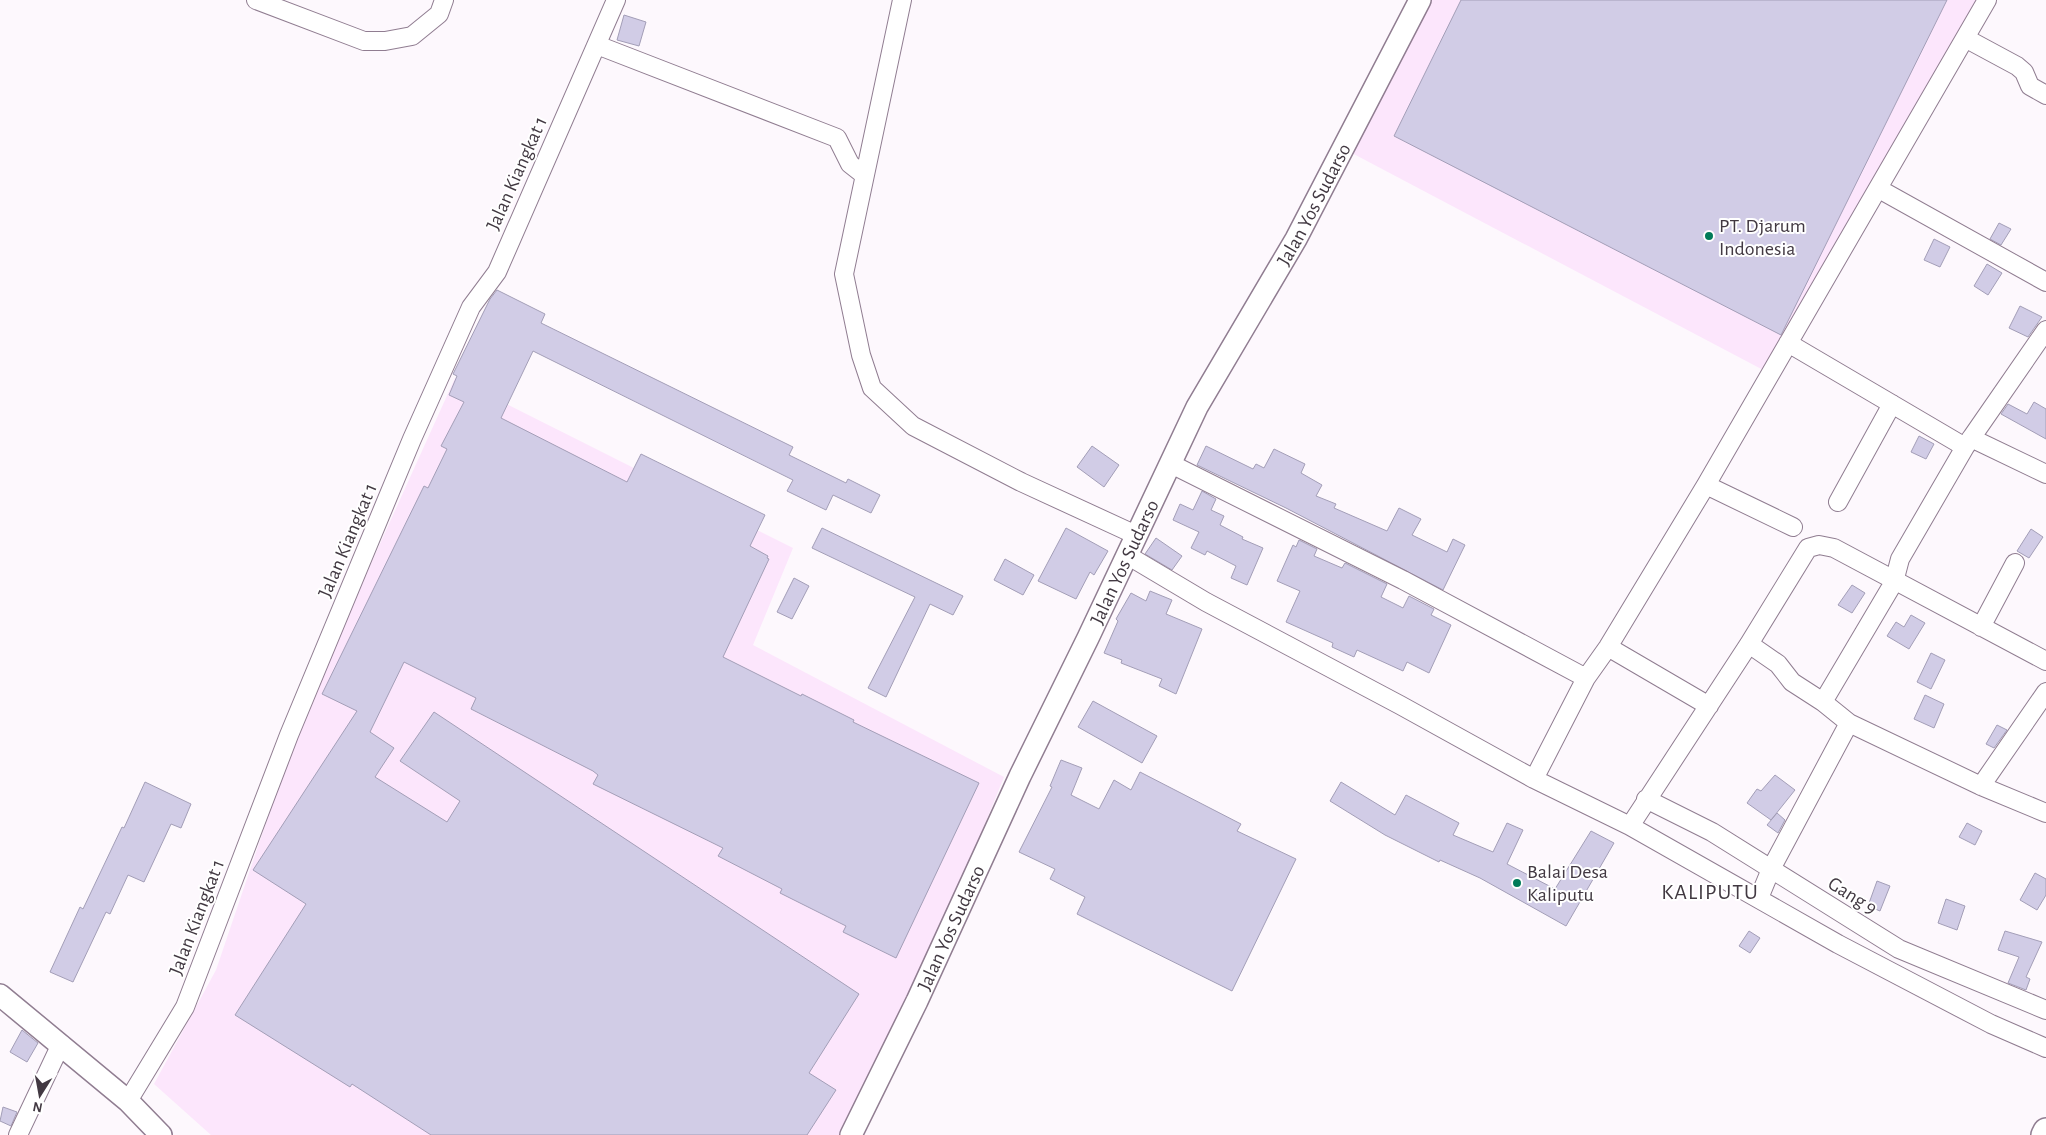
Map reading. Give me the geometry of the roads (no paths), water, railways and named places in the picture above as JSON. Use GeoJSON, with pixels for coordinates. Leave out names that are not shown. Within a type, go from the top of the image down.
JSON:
{"type":"FeatureCollection","features":[{"type":"Feature","properties":{"kind":"main road"},"geometry":{"type":"LineString","coordinates":[[2044,1135],[2046,1131]]}},
{"type":"Feature","properties":{"kind":"street"},"geometry":{"type":"LineString","coordinates":[[256,0],[364,41],[385,41],[412,36],[440,14],[444,0]]}},
{"type":"Feature","properties":{"kind":"street","name":"Jalan Kiangkat 1"},"geometry":{"type":"LineString","coordinates":[[128,1101],[185,1007],[289,735],[412,439],[472,307],[497,272],[616,0]]}},
{"type":"Feature","properties":{"kind":"street"},"geometry":{"type":"LineString","coordinates":[[902,0],[844,274],[861,355],[872,388],[913,426],[1021,482],[1136,535]]}},
{"type":"Feature","properties":{"kind":"street","name":"Jalan Yos Sudarso"},"geometry":{"type":"LineString","coordinates":[[851,1135],[917,1001],[1020,776],[1197,407],[1296,239],[1420,0]]}},
{"type":"Feature","properties":{"kind":"street"},"geometry":{"type":"LineString","coordinates":[[1534,779],[1586,678],[1608,647],[1706,485],[1879,189],[1986,0]]}},
{"type":"Feature","properties":{"kind":"street"},"geometry":{"type":"LineString","coordinates":[[1965,38],[2017,66],[2024,72],[2030,86],[2046,96]]}},
{"type":"Feature","properties":{"kind":"street"},"geometry":{"type":"LineString","coordinates":[[597,45],[837,138],[850,164],[864,175]]}},
{"type":"Feature","properties":{"kind":"street"},"geometry":{"type":"LineString","coordinates":[[1879,189],[2046,282]]}},
{"type":"Feature","properties":{"kind":"street"},"geometry":{"type":"LineString","coordinates":[[1823,702],[1894,582],[1900,559],[1968,442],[2046,330]]}},
{"type":"Feature","properties":{"kind":"street"},"geometry":{"type":"LineString","coordinates":[[1788,343],[1892,404],[1968,442],[2046,474]]}},
{"type":"Feature","properties":{"kind":"street"},"geometry":{"type":"LineString","coordinates":[[1838,502],[1892,404]]}},
{"type":"Feature","properties":{"kind":"street"},"geometry":{"type":"LineString","coordinates":[[1171,464],[1403,580],[1586,678]]}},
{"type":"Feature","properties":{"kind":"street"},"geometry":{"type":"LineString","coordinates":[[1706,485],[1793,527]]}},
{"type":"Feature","properties":{"kind":"street"},"geometry":{"type":"LineString","coordinates":[[1630,826],[1749,644],[1808,548],[1819,544],[1834,548],[1894,582],[2046,661]]}},
{"type":"Feature","properties":{"kind":"street"},"geometry":{"type":"LineString","coordinates":[[1127,555],[1206,602],[1400,704],[1534,779],[1630,826],[1838,944],[1991,1024],[2046,1048]]}},
{"type":"Feature","properties":{"kind":"street"},"geometry":{"type":"LineString","coordinates":[[1981,627],[2015,563]]}},
{"type":"Feature","properties":{"kind":"street"},"geometry":{"type":"LineString","coordinates":[[1749,644],[1778,664],[1792,682],[1823,702],[1848,723],[1981,786],[2046,813]]}},
{"type":"Feature","properties":{"kind":"street"},"geometry":{"type":"LineString","coordinates":[[1608,647],[1709,706]]}},
{"type":"Feature","properties":{"kind":"street"},"geometry":{"type":"LineString","coordinates":[[1981,786],[2046,692]]}},
{"type":"Feature","properties":{"kind":"street"},"geometry":{"type":"LineString","coordinates":[[1759,898],[1771,869],[1848,723]]}},
{"type":"Feature","properties":{"kind":"street","name":"Gang 9"},"geometry":{"type":"LineString","coordinates":[[1646,799],[1712,832],[1899,949],[2046,1010]]}},
{"type":"Feature","properties":{"kind":"street"},"geometry":{"type":"LineString","coordinates":[[0,995],[128,1101],[161,1135]]}},
{"type":"Feature","properties":{"kind":"street"},"geometry":{"type":"LineString","coordinates":[[18,1135],[61,1044]]}},
{"type":"Feature","properties":{"kind":"place","name":"PT. Djarum Indonesia"},"geometry":{"type":"Point","coordinates":[1709,236]}},
{"type":"Feature","properties":{"kind":"place","name":"Balai Desa Kaliputu"},"geometry":{"type":"Point","coordinates":[1517,883]}},
{"type":"Feature","properties":{"kind":"district","name":"KALIPUTU"},"geometry":{"type":"Point","coordinates":[1710,891]}}]}
